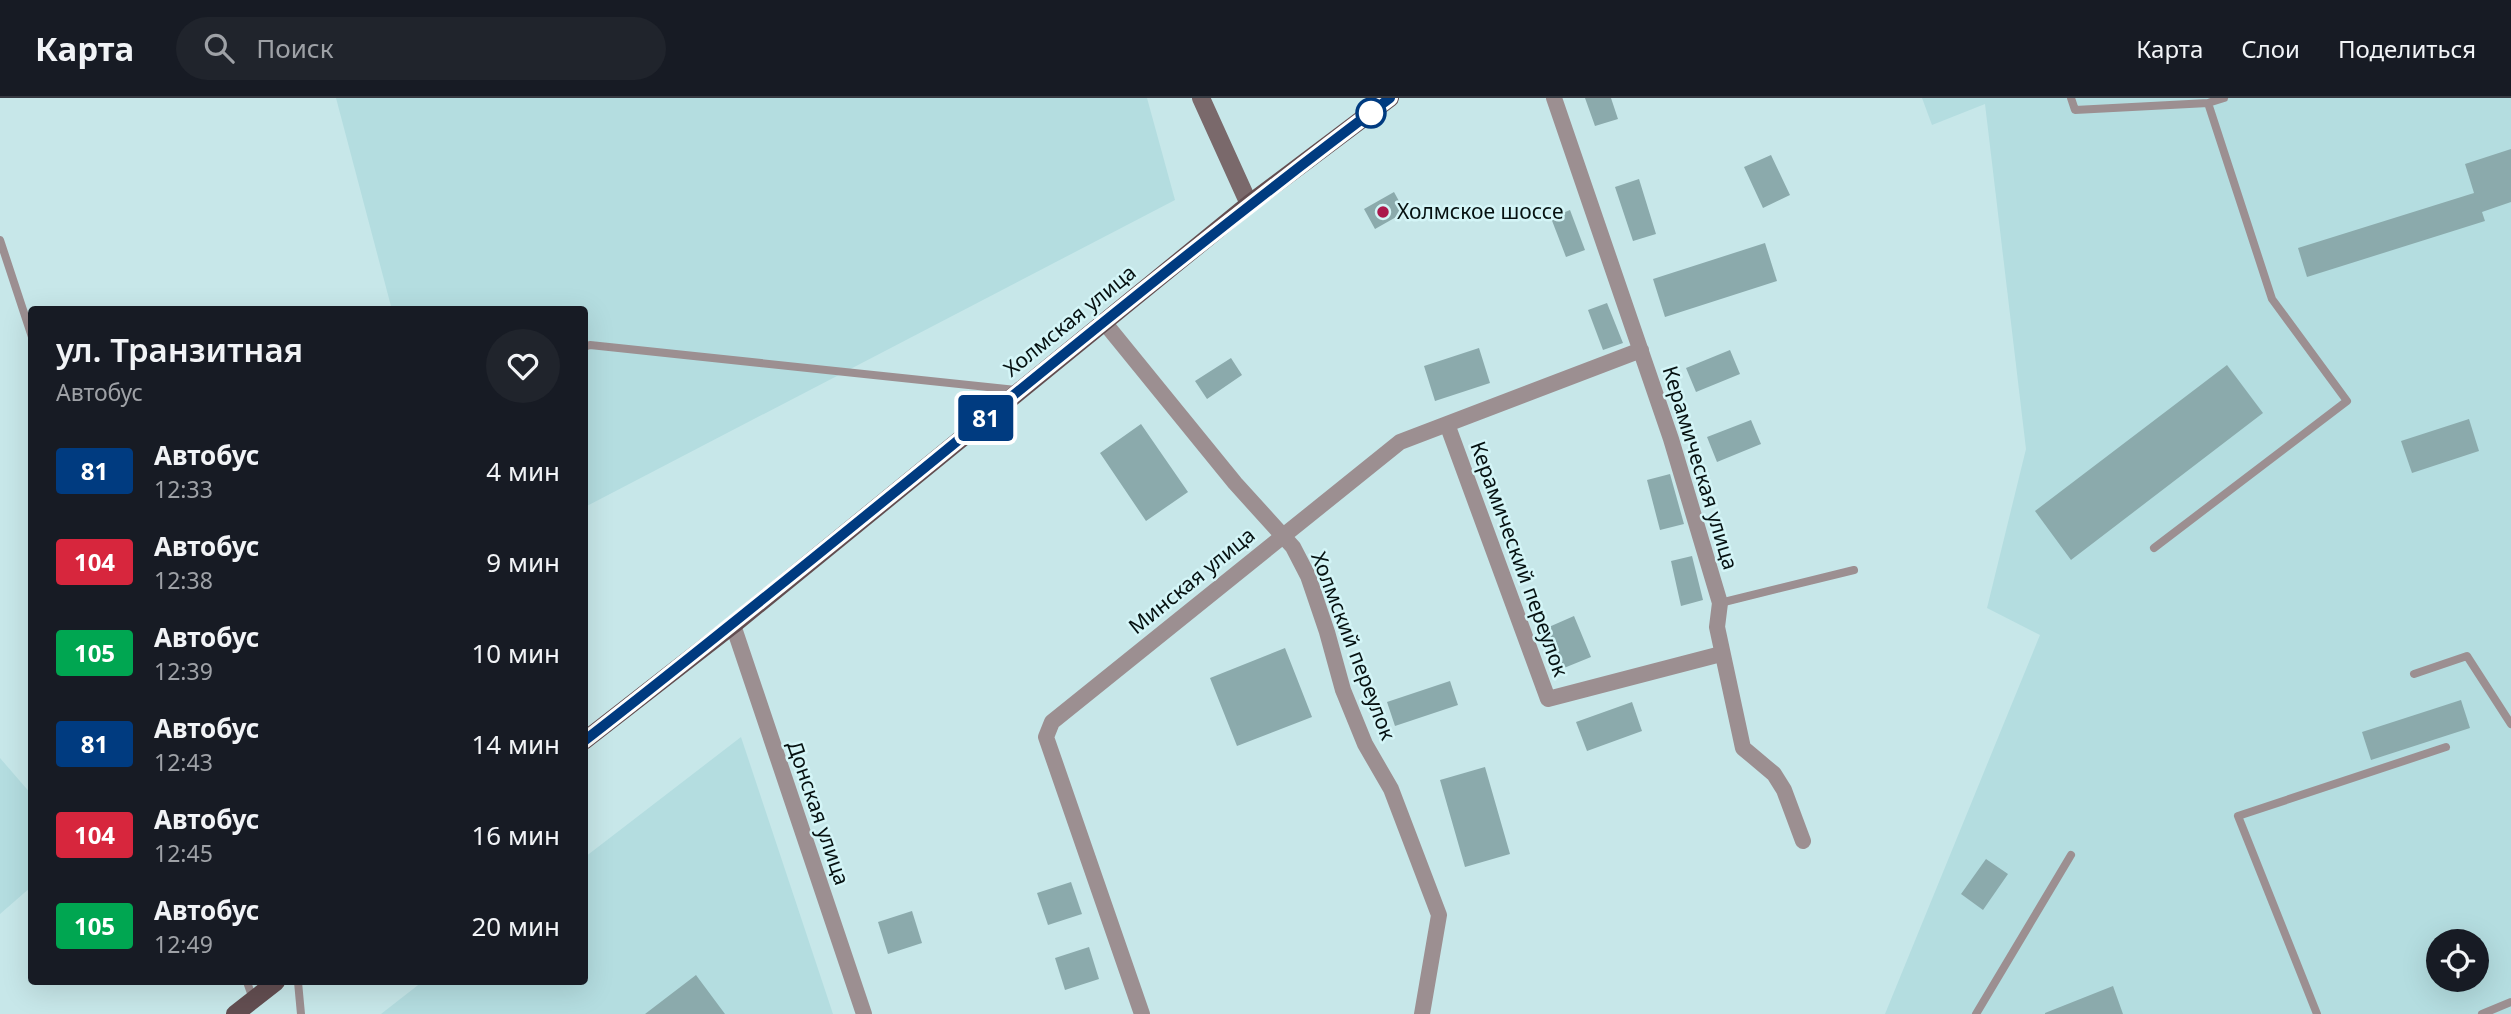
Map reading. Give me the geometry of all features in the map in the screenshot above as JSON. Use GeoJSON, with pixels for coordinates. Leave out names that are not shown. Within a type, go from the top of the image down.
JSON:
{"type":"FeatureCollection","features":[{"type":"Feature","properties":{"kind":"main road"},"geometry":{"type":"LineString","coordinates":[[1201,98],[1249,204]]}},
{"type":"Feature","properties":{"kind":"main road","name":"Холмская улица"},"geometry":{"type":"LineString","coordinates":[[588,737],[733,625],[1249,204],[1390,98]]}},
{"type":"Feature","properties":{"kind":"main road"},"geometry":{"type":"LineString","coordinates":[[235,1014],[272,985]]}},
{"type":"Feature","properties":{"kind":"street","name":"Керамическая улица"},"geometry":{"type":"LineString","coordinates":[[1554,98],[1671,439],[1720,603],[1717,627],[1721,654],[1743,748],[1773,774],[1784,790],[1803,841]]}},
{"type":"Feature","properties":{"kind":"street","name":"Холмский переулок"},"geometry":{"type":"LineString","coordinates":[[1104,322],[1235,483],[1293,547],[1308,576],[1343,690],[1365,744],[1391,789],[1439,915],[1422,1014]]}},
{"type":"Feature","properties":{"kind":"street","name":"Минская улица"},"geometry":{"type":"LineString","coordinates":[[1142,1014],[1046,737],[1052,722],[1400,442],[1641,350]]}},
{"type":"Feature","properties":{"kind":"street","name":"Керамический переулок"},"geometry":{"type":"LineString","coordinates":[[1447,424],[1548,699],[1721,654]]}},
{"type":"Feature","properties":{"kind":"street","name":"Донская улица"},"geometry":{"type":"LineString","coordinates":[[733,625],[864,1014]]}},
{"type":"Feature","properties":{"kind":"lane"},"geometry":{"type":"LineString","coordinates":[[2071,98],[2075,110],[2208,103],[2224,98]]}},
{"type":"Feature","properties":{"kind":"lane"},"geometry":{"type":"LineString","coordinates":[[2154,548],[2347,401],[2272,299],[2208,103]]}},
{"type":"Feature","properties":{"kind":"lane"},"geometry":{"type":"LineString","coordinates":[[0,240],[28,325]]}},
{"type":"Feature","properties":{"kind":"lane"},"geometry":{"type":"LineString","coordinates":[[588,346],[1020,390]]}},
{"type":"Feature","properties":{"kind":"lane"},"geometry":{"type":"LineString","coordinates":[[1720,603],[1854,570]]}},
{"type":"Feature","properties":{"kind":"lane"},"geometry":{"type":"LineString","coordinates":[[2414,674],[2467,656],[2511,724]]}},
{"type":"Feature","properties":{"kind":"lane"},"geometry":{"type":"LineString","coordinates":[[2317,1014],[2238,816],[2446,747]]}},
{"type":"Feature","properties":{"kind":"lane"},"geometry":{"type":"LineString","coordinates":[[1976,1014],[2071,855]]}},
{"type":"Feature","properties":{"kind":"lane"},"geometry":{"type":"LineString","coordinates":[[248,985],[253,1000]]}},
{"type":"Feature","properties":{"kind":"lane"},"geometry":{"type":"LineString","coordinates":[[298,985],[302,1014]]}},
{"type":"Feature","properties":{"kind":"lane"},"geometry":{"type":"LineString","coordinates":[[2482,1014],[2511,1002]]}},
{"type":"Feature","properties":{"kind":"shaded area"},"geometry":{"type":"Polygon","coordinates":[[[336,98],[1147,98],[1175,200],[588,505],[588,306],[391,306],[336,98]]]}},
{"type":"Feature","properties":{"kind":"shaded area"},"geometry":{"type":"Polygon","coordinates":[[[1922,98],[2511,98],[2511,1014],[1885,1014],[2040,635],[1987,608],[2026,449],[1985,104],[1932,125],[1922,98]]]}},
{"type":"Feature","properties":{"kind":"shaded area"},"geometry":{"type":"Polygon","coordinates":[[[741,737],[833,1014],[381,1014],[418,985],[588,985],[588,855],[741,737]]]}},
{"type":"Feature","properties":{"kind":"shaded area"},"geometry":{"type":"Polygon","coordinates":[[[0,758],[28,790],[28,890],[0,914],[0,758]]]}},
{"type":"Feature","properties":{"kind":"building"},"geometry":{"type":"Polygon","coordinates":[[[1585,98],[1611,98],[1618,119],[1595,126],[1585,98]]]}},
{"type":"Feature","properties":{"kind":"building"},"geometry":{"type":"Polygon","coordinates":[[[2511,149],[2511,202],[2482,212],[2485,221],[2307,277],[2298,248],[2474,193],[2465,164],[2511,149]]]}},
{"type":"Feature","properties":{"kind":"building"},"geometry":{"type":"Polygon","coordinates":[[[1771,155],[1790,195],[1763,208],[1744,167],[1771,155]]]}},
{"type":"Feature","properties":{"kind":"building"},"geometry":{"type":"Polygon","coordinates":[[[1639,179],[1656,234],[1633,241],[1615,187],[1639,179]]]}},
{"type":"Feature","properties":{"kind":"building"},"geometry":{"type":"Polygon","coordinates":[[[1394,192],[1405,212],[1375,229],[1364,209],[1394,192]]]}},
{"type":"Feature","properties":{"kind":"building"},"geometry":{"type":"Polygon","coordinates":[[[1570,210],[1585,250],[1566,257],[1551,218],[1570,210]]]}},
{"type":"Feature","properties":{"kind":"building"},"geometry":{"type":"Polygon","coordinates":[[[1765,243],[1777,281],[1665,317],[1653,279],[1765,243]]]}},
{"type":"Feature","properties":{"kind":"building"},"geometry":{"type":"Polygon","coordinates":[[[1607,303],[1623,343],[1603,350],[1588,310],[1607,303]]]}},
{"type":"Feature","properties":{"kind":"building"},"geometry":{"type":"Polygon","coordinates":[[[1479,348],[1490,383],[1435,401],[1424,366],[1479,348]]]}},
{"type":"Feature","properties":{"kind":"building"},"geometry":{"type":"Polygon","coordinates":[[[1730,350],[1740,374],[1696,392],[1686,368],[1730,350]]]}},
{"type":"Feature","properties":{"kind":"building"},"geometry":{"type":"Polygon","coordinates":[[[1231,358],[1242,375],[1207,399],[1195,381],[1231,358]]]}},
{"type":"Feature","properties":{"kind":"building"},"geometry":{"type":"Polygon","coordinates":[[[2227,365],[2263,413],[2071,560],[2035,511],[2227,365]]]}},
{"type":"Feature","properties":{"kind":"building"},"geometry":{"type":"Polygon","coordinates":[[[2469,419],[2479,451],[2412,473],[2401,441],[2469,419]]]}},
{"type":"Feature","properties":{"kind":"building"},"geometry":{"type":"Polygon","coordinates":[[[1751,420],[1761,444],[1717,462],[1707,437],[1751,420]]]}},
{"type":"Feature","properties":{"kind":"building"},"geometry":{"type":"Polygon","coordinates":[[[1141,424],[1188,492],[1146,521],[1100,453],[1141,424]]]}},
{"type":"Feature","properties":{"kind":"building"},"geometry":{"type":"Polygon","coordinates":[[[1670,474],[1684,524],[1660,530],[1647,480],[1670,474]]]}},
{"type":"Feature","properties":{"kind":"building"},"geometry":{"type":"Polygon","coordinates":[[[1692,556],[1703,600],[1681,606],[1671,561],[1692,556]]]}},
{"type":"Feature","properties":{"kind":"building"},"geometry":{"type":"Polygon","coordinates":[[[1574,616],[1591,657],[1559,670],[1542,630],[1574,616]]]}},
{"type":"Feature","properties":{"kind":"building"},"geometry":{"type":"Polygon","coordinates":[[[1285,648],[1312,717],[1237,746],[1210,678],[1285,648]]]}},
{"type":"Feature","properties":{"kind":"building"},"geometry":{"type":"Polygon","coordinates":[[[1450,681],[1458,705],[1395,726],[1387,702],[1450,681]]]}},
{"type":"Feature","properties":{"kind":"building"},"geometry":{"type":"Polygon","coordinates":[[[2461,700],[2470,728],[2371,760],[2362,732],[2461,700]]]}},
{"type":"Feature","properties":{"kind":"building"},"geometry":{"type":"Polygon","coordinates":[[[1632,702],[1642,731],[1587,751],[1576,722],[1632,702]]]}},
{"type":"Feature","properties":{"kind":"building"},"geometry":{"type":"Polygon","coordinates":[[[1485,767],[1510,854],[1465,867],[1440,780],[1485,767]]]}},
{"type":"Feature","properties":{"kind":"building"},"geometry":{"type":"Polygon","coordinates":[[[1986,859],[2008,874],[1983,910],[1961,894],[1986,859]]]}},
{"type":"Feature","properties":{"kind":"building"},"geometry":{"type":"Polygon","coordinates":[[[1071,882],[1082,914],[1048,925],[1037,893],[1071,882]]]}},
{"type":"Feature","properties":{"kind":"building"},"geometry":{"type":"Polygon","coordinates":[[[912,911],[922,943],[888,954],[878,922],[912,911]]]}},
{"type":"Feature","properties":{"kind":"building"},"geometry":{"type":"Polygon","coordinates":[[[1089,947],[1099,979],[1065,990],[1055,958],[1089,947]]]}},
{"type":"Feature","properties":{"kind":"building"},"geometry":{"type":"Polygon","coordinates":[[[696,975],[725,1014],[645,1014],[696,975]]]}},
{"type":"Feature","properties":{"kind":"building"},"geometry":{"type":"Polygon","coordinates":[[[2113,986],[2123,1014],[2045,1014],[2045,1013],[2113,986]]]}},
{"type":"Feature","properties":{"kind":"bus line","name":"81"},"geometry":{"type":"LineString","coordinates":[[588,738],[733,625],[1249,204],[1390,98]]}},
{"type":"Feature","properties":{"kind":"place","name":"Холмское шоссе"},"geometry":{"type":"Point","coordinates":[1383,212]}}]}
